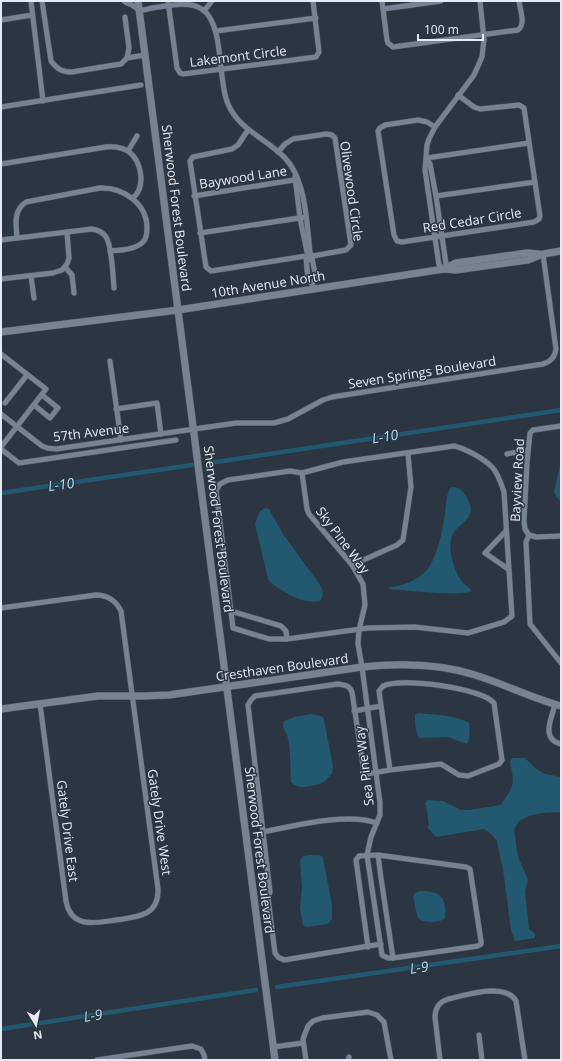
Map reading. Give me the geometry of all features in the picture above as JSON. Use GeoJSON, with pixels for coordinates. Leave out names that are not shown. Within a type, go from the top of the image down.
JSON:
{"type":"FeatureCollection","features":[{"type":"Feature","properties":{"kind":"street"},"geometry":{"type":"LineString","coordinates":[[31,1],[43,101]]}},
{"type":"Feature","properties":{"kind":"street"},"geometry":{"type":"LineString","coordinates":[[42,1],[51,62],[56,68],[62,71],[72,72],[121,64],[127,58],[129,48],[125,17]]}},
{"type":"Feature","properties":{"kind":"street"},"geometry":{"type":"LineString","coordinates":[[124,1],[139,10],[168,4],[188,4],[198,7],[211,18],[216,31],[224,94],[227,102],[237,120],[289,162],[295,177],[309,256],[316,278],[313,287]]}},
{"type":"Feature","properties":{"kind":"street","name":"Sherwood Forest Boulevard"},"geometry":{"type":"LineString","coordinates":[[138,1],[275,1060]]}},
{"type":"Feature","properties":{"kind":"street"},"geometry":{"type":"LineString","coordinates":[[204,11],[212,1]]}},
{"type":"Feature","properties":{"kind":"street","name":"Lakemont Circle"},"geometry":{"type":"LineString","coordinates":[[168,4],[178,71],[183,74],[316,57],[320,52],[313,1]]}},
{"type":"Feature","properties":{"kind":"street"},"geometry":{"type":"LineString","coordinates":[[382,1],[387,40],[393,47],[518,30],[522,22],[519,1]]}},
{"type":"Feature","properties":{"kind":"street"},"geometry":{"type":"LineString","coordinates":[[383,9],[441,1]]}},
{"type":"Feature","properties":{"kind":"street"},"geometry":{"type":"LineString","coordinates":[[427,158],[430,164],[436,196],[446,264],[444,269],[439,265],[425,170],[427,158],[426,151],[429,139],[435,127],[474,75],[480,64],[484,46],[484,35],[480,1]]}},
{"type":"Feature","properties":{"kind":"street"},"geometry":{"type":"LineString","coordinates":[[1,20],[32,15]]}},
{"type":"Feature","properties":{"kind":"street"},"geometry":{"type":"LineString","coordinates":[[216,31],[316,18]]}},
{"type":"Feature","properties":{"kind":"street"},"geometry":{"type":"LineString","coordinates":[[127,58],[145,55]]}},
{"type":"Feature","properties":{"kind":"street"},"geometry":{"type":"LineString","coordinates":[[1,108],[140,85]]}},
{"type":"Feature","properties":{"kind":"street","name":"Red Cedar Circle"},"geometry":{"type":"LineString","coordinates":[[435,127],[427,122],[418,120],[385,125],[378,131],[395,238],[397,240],[402,242],[536,221],[540,216],[525,111],[519,105],[480,109],[474,107],[458,95]]}},
{"type":"Feature","properties":{"kind":"street","name":"Olivewood Circle"},"geometry":{"type":"LineString","coordinates":[[248,130],[238,145],[232,149],[193,156],[189,165],[205,264],[211,271],[346,250],[351,245],[334,138],[332,135],[326,134],[293,139],[285,144],[278,152]]}},
{"type":"Feature","properties":{"kind":"street"},"geometry":{"type":"LineString","coordinates":[[128,151],[137,136]]}},
{"type":"Feature","properties":{"kind":"street"},"geometry":{"type":"LineString","coordinates":[[427,158],[530,143]]}},
{"type":"Feature","properties":{"kind":"street"},"geometry":{"type":"LineString","coordinates":[[1,164],[106,147],[119,147],[128,151],[138,164],[141,176],[140,189],[133,198]]}},
{"type":"Feature","properties":{"kind":"street","name":"Baywood Lane"},"geometry":{"type":"LineString","coordinates":[[194,196],[295,177]]}},
{"type":"Feature","properties":{"kind":"street"},"geometry":{"type":"LineString","coordinates":[[436,196],[535,182]]}},
{"type":"Feature","properties":{"kind":"street"},"geometry":{"type":"LineString","coordinates":[[17,238],[15,222],[17,212],[23,204],[29,200],[104,188],[117,189],[133,198],[146,218],[147,228],[145,240],[141,244],[132,248],[110,250]]}},
{"type":"Feature","properties":{"kind":"street"},"geometry":{"type":"LineString","coordinates":[[200,233],[303,218]]}},
{"type":"Feature","properties":{"kind":"street"},"geometry":{"type":"LineString","coordinates":[[1,240],[92,229],[98,231],[104,234],[108,240],[114,288]]}},
{"type":"Feature","properties":{"kind":"street"},"geometry":{"type":"LineString","coordinates":[[1,279],[56,273],[65,267],[69,258],[67,232]]}},
{"type":"Feature","properties":{"kind":"street","name":"10th Avenue North"},"geometry":{"type":"LineString","coordinates":[[1,332],[178,310],[313,287],[444,269],[456,263],[527,253],[544,254],[561,251]]}},
{"type":"Feature","properties":{"kind":"street","name":"Seven Springs Boulevard"},"geometry":{"type":"LineString","coordinates":[[194,429],[236,423],[274,423],[288,419],[323,400],[332,397],[548,362],[554,355],[556,346],[544,254]]}},
{"type":"Feature","properties":{"kind":"street"},"geometry":{"type":"LineString","coordinates":[[65,267],[72,275],[74,292]]}},
{"type":"Feature","properties":{"kind":"street"},"geometry":{"type":"LineString","coordinates":[[31,276],[34,298]]}},
{"type":"Feature","properties":{"kind":"street"},"geometry":{"type":"LineString","coordinates":[[1,354],[46,390],[1,448],[19,463],[176,440]]}},
{"type":"Feature","properties":{"kind":"street"},"geometry":{"type":"LineString","coordinates":[[110,361],[121,440]]}},
{"type":"Feature","properties":{"kind":"street"},"geometry":{"type":"LineString","coordinates":[[5,403],[27,375]]}},
{"type":"Feature","properties":{"kind":"street"},"geometry":{"type":"LineString","coordinates":[[34,405],[50,418],[58,408],[42,395]]}},
{"type":"Feature","properties":{"kind":"street"},"geometry":{"type":"LineString","coordinates":[[116,409],[158,403],[161,434]]}},
{"type":"Feature","properties":{"kind":"street","name":"57th Avenue"},"geometry":{"type":"LineString","coordinates":[[1,414],[42,446],[50,449],[194,429]]}},
{"type":"Feature","properties":{"kind":"street","name":"Bayview Road"},"geometry":{"type":"LineString","coordinates":[[529,535],[525,529],[524,522],[530,433],[533,430],[561,426]]}},
{"type":"Feature","properties":{"kind":"street"},"geometry":{"type":"LineString","coordinates":[[454,446],[463,448],[492,467],[500,479],[504,492],[512,616],[504,622],[468,633],[415,627],[368,628],[287,639],[269,639],[233,628],[216,490],[220,484],[228,480],[290,471],[302,473],[343,462],[408,454],[454,446]]}},
{"type":"Feature","properties":{"kind":"street"},"geometry":{"type":"LineString","coordinates":[[507,454],[528,450]]}},
{"type":"Feature","properties":{"kind":"street"},"geometry":{"type":"LineString","coordinates":[[352,565],[397,545],[402,540],[411,487],[408,454]]}},
{"type":"Feature","properties":{"kind":"street","name":"Sky Pine Way"},"geometry":{"type":"LineString","coordinates":[[302,473],[309,514],[352,565],[364,588],[365,605],[359,630],[359,648],[362,667]]}},
{"type":"Feature","properties":{"kind":"street"},"geometry":{"type":"LineString","coordinates":[[506,531],[485,553],[508,570]]}},
{"type":"Feature","properties":{"kind":"street"},"geometry":{"type":"LineString","coordinates":[[561,536],[536,537],[529,535],[526,542],[530,624],[561,663]]}},
{"type":"Feature","properties":{"kind":"street","name":"Gately Drive West"},"geometry":{"type":"LineString","coordinates":[[1,608],[96,595],[108,597],[120,608],[158,896],[152,908],[145,914],[136,918],[114,921]]}},
{"type":"Feature","properties":{"kind":"street"},"geometry":{"type":"LineString","coordinates":[[231,612],[282,626],[286,631],[287,639]]}},
{"type":"Feature","properties":{"kind":"street","name":"Cresthaven Boulevard"},"geometry":{"type":"LineString","coordinates":[[1,709],[98,696],[169,695],[362,667],[412,665],[456,670],[473,674],[558,705]]}},
{"type":"Feature","properties":{"kind":"street","name":"Sea Pine Way"},"geometry":{"type":"LineString","coordinates":[[362,667],[377,773],[380,809],[380,815],[369,844],[367,855],[382,955],[388,958],[394,958]]}},
{"type":"Feature","properties":{"kind":"street"},"geometry":{"type":"LineString","coordinates":[[381,944],[284,960],[278,957],[275,953],[268,898],[270,892],[248,705],[255,696],[338,684],[346,685],[352,692],[364,772],[367,774],[377,773],[441,764],[459,774],[468,776],[499,764],[502,760],[494,703],[491,699],[466,691],[425,683],[395,682],[383,686],[379,691],[390,770]]}},
{"type":"Feature","properties":{"kind":"street","name":"Gately Drive East"},"geometry":{"type":"LineString","coordinates":[[40,704],[67,907],[75,918],[86,923],[114,921]]}},
{"type":"Feature","properties":{"kind":"street"},"geometry":{"type":"LineString","coordinates":[[558,705],[549,734],[551,739],[556,743],[561,744]]}},
{"type":"Feature","properties":{"kind":"street"},"geometry":{"type":"LineString","coordinates":[[354,711],[381,706]]}},
{"type":"Feature","properties":{"kind":"street"},"geometry":{"type":"LineString","coordinates":[[263,832],[329,820],[368,819],[377,823]]}},
{"type":"Feature","properties":{"kind":"street"},"geometry":{"type":"LineString","coordinates":[[368,947],[356,860],[359,856],[367,855],[378,855],[466,867],[470,869],[480,944],[478,946],[394,958],[378,855]]}},
{"type":"Feature","properties":{"kind":"street"},"geometry":{"type":"LineString","coordinates":[[440,1060],[435,1017],[435,1011],[438,1006],[442,1001],[448,999],[495,990],[508,992],[516,1001],[524,1060]]}},
{"type":"Feature","properties":{"kind":"street"},"geometry":{"type":"LineString","coordinates":[[306,1060],[303,1043],[305,1032],[310,1024],[316,1020],[372,1012],[380,1017],[385,1024],[391,1060]]}},
{"type":"Feature","properties":{"kind":"street"},"geometry":{"type":"LineString","coordinates":[[479,1035],[482,1060]]}},
{"type":"Feature","properties":{"kind":"street"},"geometry":{"type":"LineString","coordinates":[[273,1047],[303,1043]]}},
{"type":"Feature","properties":{"kind":"street"},"geometry":{"type":"LineString","coordinates":[[97,1060],[192,1046],[201,1049],[205,1060]]}},
{"type":"Feature","properties":{"kind":"water"},"geometry":{"type":"Polygon","coordinates":[[[561,461],[561,501],[557,498],[554,492],[561,461]]]}},
{"type":"Feature","properties":{"kind":"water"},"geometry":{"type":"Polygon","coordinates":[[[453,487],[460,489],[463,492],[470,505],[471,511],[469,516],[453,533],[450,544],[451,556],[457,574],[471,591],[466,593],[445,593],[389,589],[390,587],[399,586],[414,580],[423,574],[430,566],[441,535],[446,500],[450,488],[453,487]]]}},
{"type":"Feature","properties":{"kind":"water"},"geometry":{"type":"Polygon","coordinates":[[[265,508],[269,509],[283,534],[320,585],[323,593],[320,601],[313,602],[301,600],[282,591],[268,579],[255,524],[260,511],[265,508]]]}},
{"type":"Feature","properties":{"kind":"water"},"geometry":{"type":"Polygon","coordinates":[[[418,713],[450,716],[469,723],[470,734],[467,744],[448,737],[419,738],[415,721],[415,715],[418,713]]]}},
{"type":"Feature","properties":{"kind":"water"},"geometry":{"type":"Polygon","coordinates":[[[311,714],[323,717],[333,767],[332,774],[325,781],[317,785],[302,787],[294,785],[291,782],[289,745],[283,723],[284,721],[295,717],[311,714]]]}},
{"type":"Feature","properties":{"kind":"water"},"geometry":{"type":"Polygon","coordinates":[[[512,758],[525,758],[535,768],[545,774],[561,777],[561,812],[542,813],[529,816],[519,821],[514,830],[518,857],[528,880],[525,891],[529,929],[535,934],[535,938],[515,941],[511,930],[503,869],[497,841],[484,829],[436,837],[427,827],[429,826],[425,805],[427,800],[443,801],[461,810],[469,810],[501,805],[509,793],[512,785],[513,776],[510,762],[512,758]]]}},
{"type":"Feature","properties":{"kind":"water"},"geometry":{"type":"Polygon","coordinates":[[[319,855],[323,857],[332,906],[332,919],[328,924],[306,927],[303,925],[300,908],[302,887],[300,861],[303,856],[319,855]]]}},
{"type":"Feature","properties":{"kind":"water"},"geometry":{"type":"Polygon","coordinates":[[[421,891],[433,892],[441,897],[445,906],[445,919],[432,922],[418,919],[413,897],[415,893],[421,891]]]}},
{"type":"Feature","properties":{"kind":"waterway","name":"L-10"},"geometry":{"type":"LineString","coordinates":[[209,463],[561,410]]}},
{"type":"Feature","properties":{"kind":"waterway","name":"L-10"},"geometry":{"type":"LineString","coordinates":[[1,493],[192,465]]}},
{"type":"Feature","properties":{"kind":"waterway","name":"L-9"},"geometry":{"type":"LineString","coordinates":[[277,987],[561,946]]}},
{"type":"Feature","properties":{"kind":"waterway","name":"L-9"},"geometry":{"type":"LineString","coordinates":[[1,1029],[256,990]]}}]}
